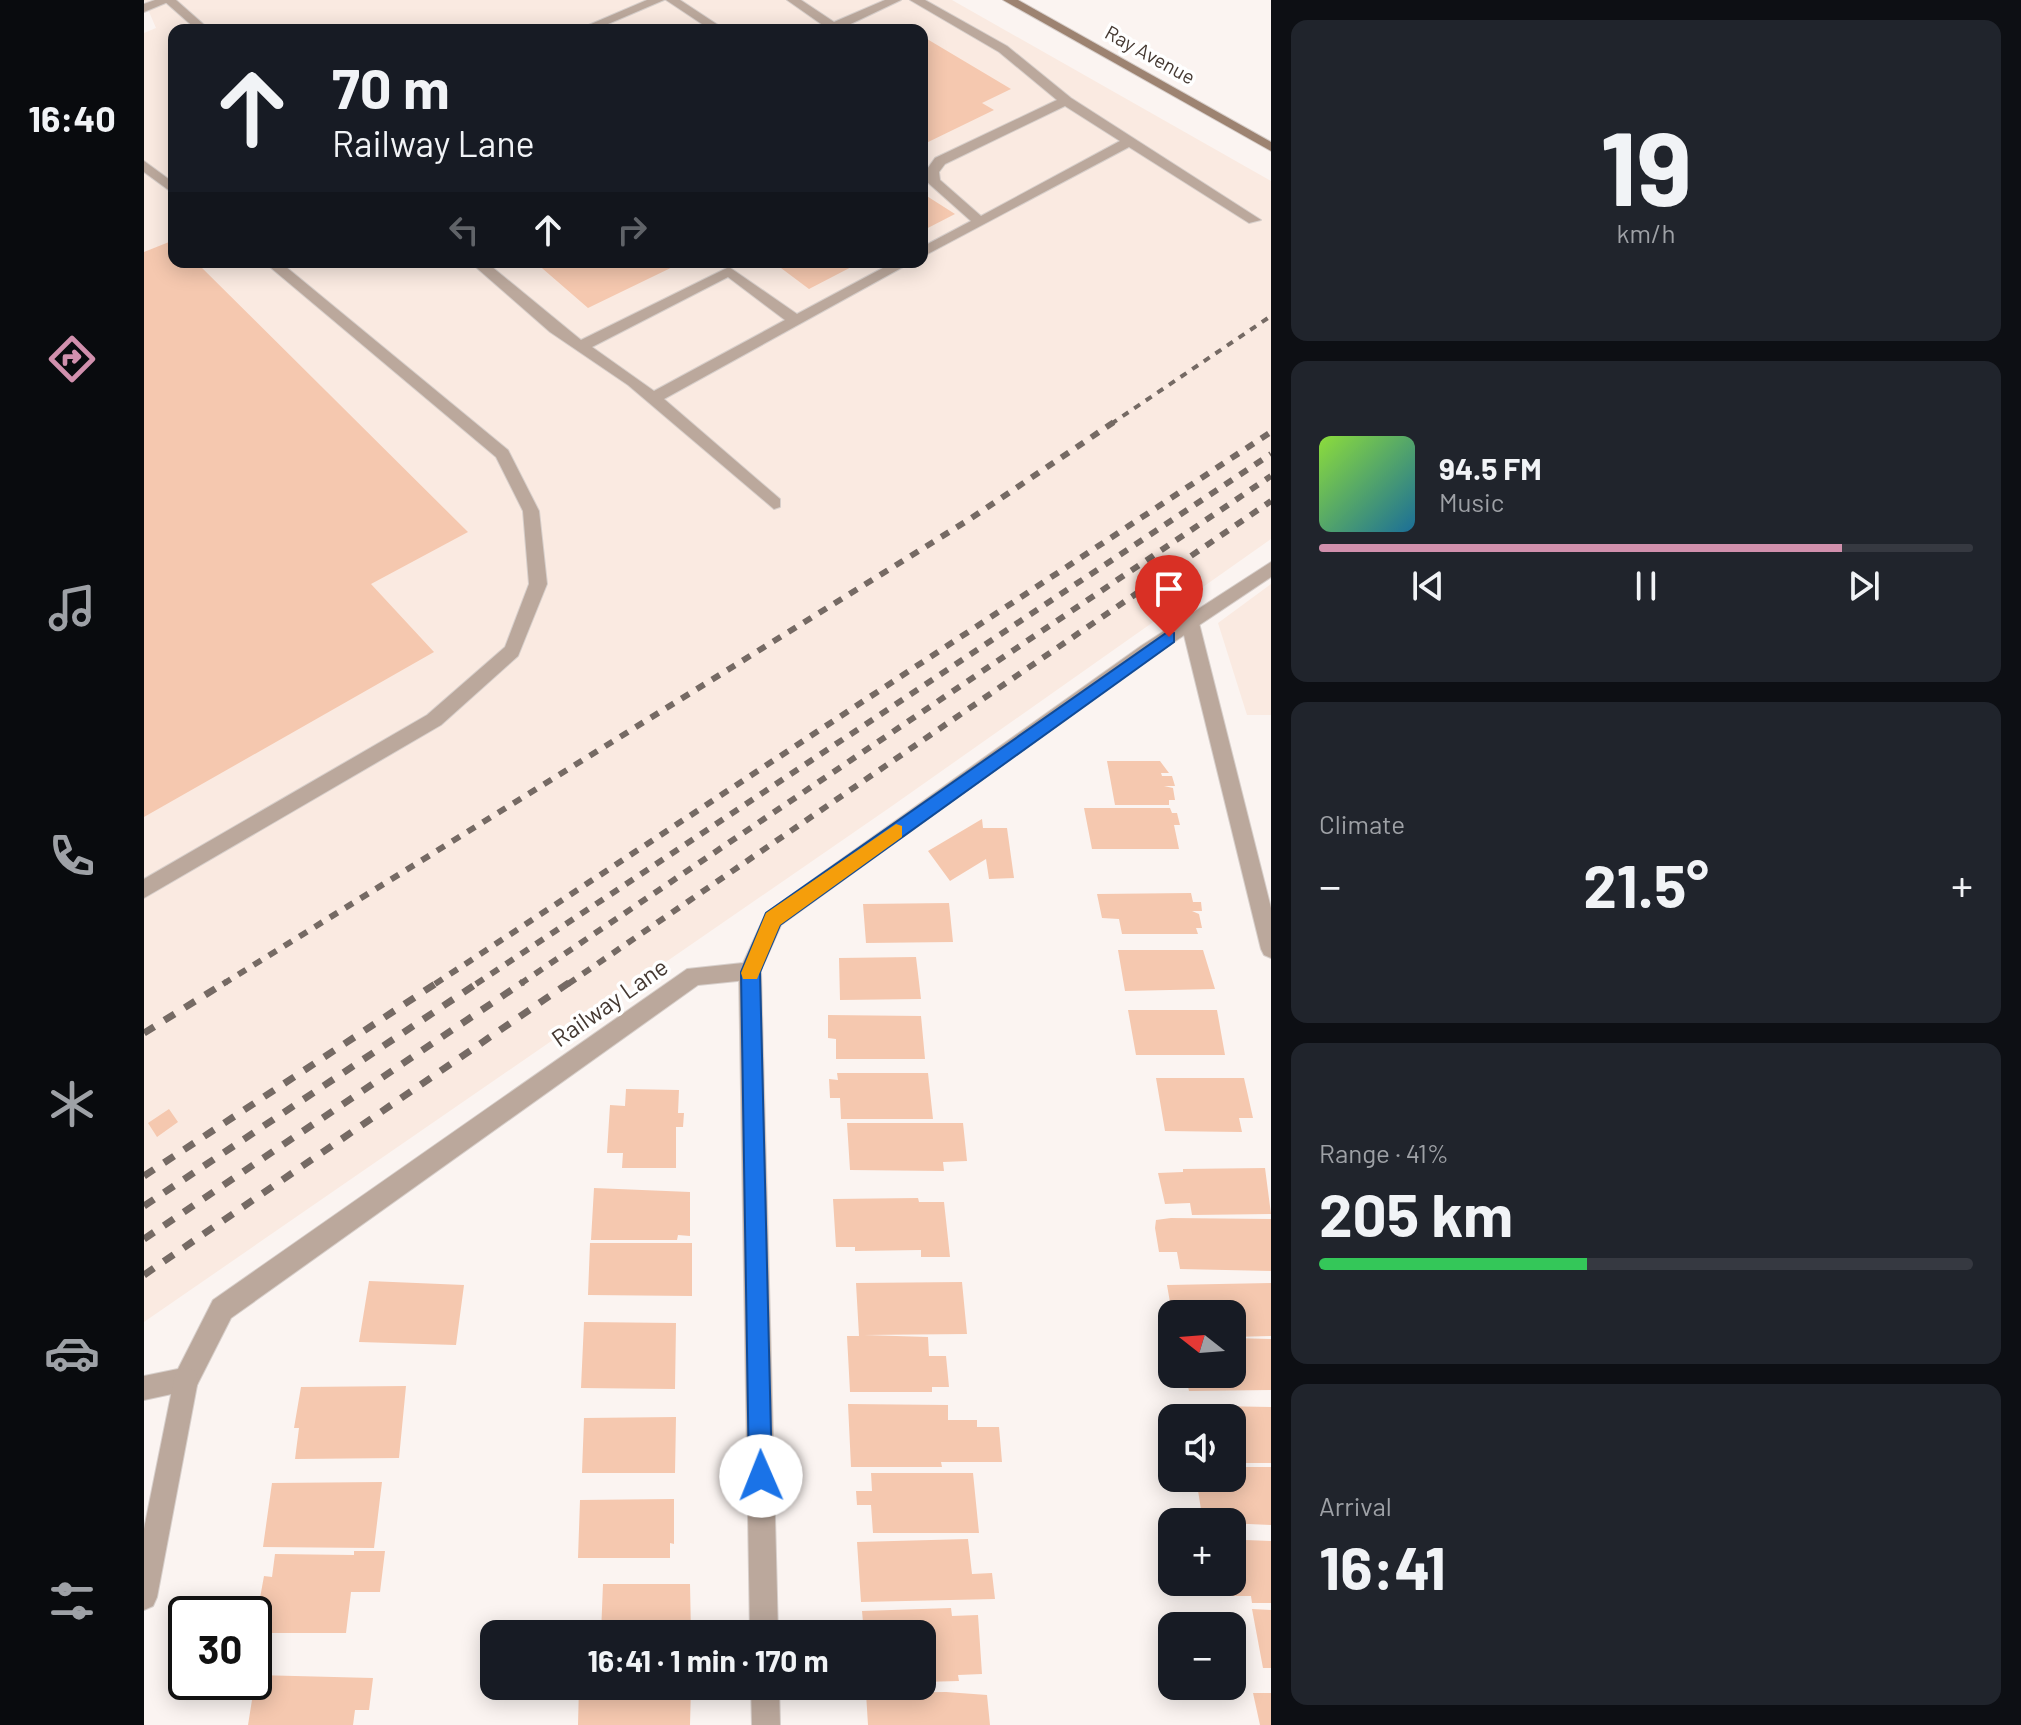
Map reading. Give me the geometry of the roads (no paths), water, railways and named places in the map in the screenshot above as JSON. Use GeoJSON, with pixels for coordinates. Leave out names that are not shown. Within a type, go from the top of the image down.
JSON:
{"type":"FeatureCollection","features":[{"type":"Feature","properties":{"kind":"street"},"geometry":{"type":"LineString","coordinates":[[144,8],[168,0],[197,24]]}},
{"type":"Feature","properties":{"kind":"street"},"geometry":{"type":"LineString","coordinates":[[598,24],[658,0]]}},
{"type":"Feature","properties":{"kind":"street"},"geometry":{"type":"LineString","coordinates":[[672,0],[710,24]]}},
{"type":"Feature","properties":{"kind":"street"},"geometry":{"type":"LineString","coordinates":[[793,0],[825,24]]}},
{"type":"Feature","properties":{"kind":"street"},"geometry":{"type":"LineString","coordinates":[[839,24],[895,0]]}},
{"type":"Feature","properties":{"kind":"street"},"geometry":{"type":"LineString","coordinates":[[916,0],[1003,49],[1066,101],[1254,220]]}},
{"type":"Feature","properties":{"kind":"street","name":"Ray Avenue"},"geometry":{"type":"LineString","coordinates":[[1009,0],[1271,147]]}},
{"type":"Feature","properties":{"kind":"street"},"geometry":{"type":"LineString","coordinates":[[980,222],[933,181],[932,172],[940,161],[1066,101]]}},
{"type":"Feature","properties":{"kind":"street"},"geometry":{"type":"LineString","coordinates":[[928,250],[1130,141]]}},
{"type":"Feature","properties":{"kind":"street"},"geometry":{"type":"LineString","coordinates":[[144,165],[168,185]]}},
{"type":"Feature","properties":{"kind":"street"},"geometry":{"type":"LineString","coordinates":[[144,889],[434,720],[512,651],[538,584],[531,511],[502,454],[278,268]]}},
{"type":"Feature","properties":{"kind":"street"},"geometry":{"type":"LineString","coordinates":[[484,268],[555,329],[653,398],[774,503]]}},
{"type":"Feature","properties":{"kind":"street"},"geometry":{"type":"LineString","coordinates":[[653,398],[894,268]]}},
{"type":"Feature","properties":{"kind":"street"},"geometry":{"type":"LineString","coordinates":[[581,346],[729,271],[796,321]]}},
{"type":"Feature","properties":{"kind":"street"},"geometry":{"type":"LineString","coordinates":[[764,1620],[750,972],[773,919],[1271,568]]}},
{"type":"Feature","properties":{"kind":"street"},"geometry":{"type":"LineString","coordinates":[[1190,623],[1271,949]]}},
{"type":"Feature","properties":{"kind":"street","name":"Railway Lane"},"geometry":{"type":"LineString","coordinates":[[144,1597],[186,1380],[222,1309],[694,976],[750,972]]}},
{"type":"Feature","properties":{"kind":"street"},"geometry":{"type":"LineString","coordinates":[[144,1388],[186,1380]]}},
{"type":"Feature","properties":{"kind":"street"},"geometry":{"type":"LineString","coordinates":[[765,1700],[766,1725]]}},
{"type":"Feature","properties":{"kind":"railway"},"geometry":{"type":"LineString","coordinates":[[1111,424],[1271,316]]}},
{"type":"Feature","properties":{"kind":"railway"},"geometry":{"type":"LineString","coordinates":[[223,984],[970,519],[1114,422]]}},
{"type":"Feature","properties":{"kind":"railway"},"geometry":{"type":"LineString","coordinates":[[435,984],[1271,432]]}},
{"type":"Feature","properties":{"kind":"railway"},"geometry":{"type":"LineString","coordinates":[[479,982],[1271,454]]}},
{"type":"Feature","properties":{"kind":"railway"},"geometry":{"type":"LineString","coordinates":[[520,984],[1271,476]]}},
{"type":"Feature","properties":{"kind":"railway"},"geometry":{"type":"LineString","coordinates":[[568,984],[1271,501]]}},
{"type":"Feature","properties":{"kind":"railway"},"geometry":{"type":"LineString","coordinates":[[144,1033],[226,982]]}},
{"type":"Feature","properties":{"kind":"railway"},"geometry":{"type":"LineString","coordinates":[[144,1176],[438,982]]}},
{"type":"Feature","properties":{"kind":"railway"},"geometry":{"type":"LineString","coordinates":[[144,1206],[479,982]]}},
{"type":"Feature","properties":{"kind":"railway"},"geometry":{"type":"LineString","coordinates":[[144,1239],[523,982]]}},
{"type":"Feature","properties":{"kind":"railway"},"geometry":{"type":"LineString","coordinates":[[144,1275],[570,982]]}}]}
